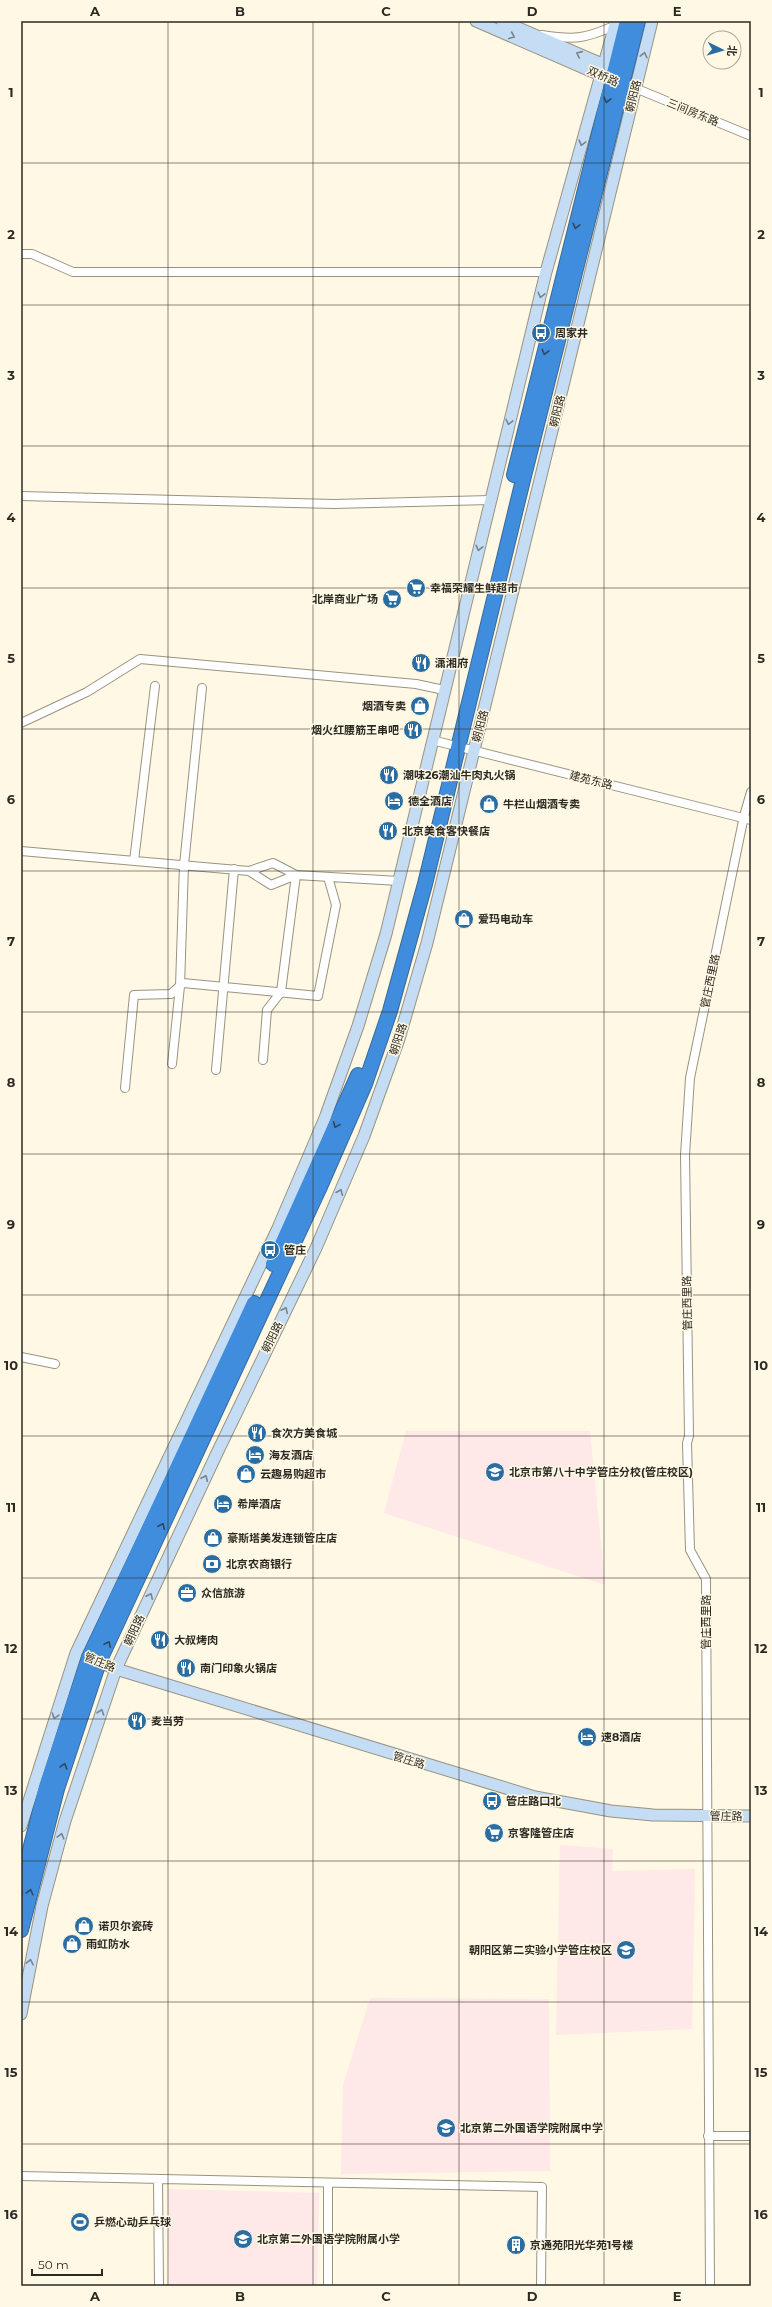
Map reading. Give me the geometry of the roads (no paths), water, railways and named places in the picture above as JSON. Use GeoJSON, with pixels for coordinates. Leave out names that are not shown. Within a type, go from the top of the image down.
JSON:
{"type":"FeatureCollection","features":[{"type":"Feature","properties":{"kind":"highway","name":"朝阳路"},"geometry":{"type":"LineString","coordinates":[[21,1885],[46,1787],[88,1657],[278,1253],[356,1081],[401,938],[453,746],[616,77],[638,21]]}},
{"type":"Feature","properties":{"kind":"highway","name":"朝阳路"},"geometry":{"type":"LineString","coordinates":[[616,77],[619,23]]}},
{"type":"Feature","properties":{"kind":"highway","name":"朝阳路"},"geometry":{"type":"LineString","coordinates":[[21,1930],[88,1657]]}},
{"type":"Feature","properties":{"kind":"street","name":"双桥路"},"geometry":{"type":"LineString","coordinates":[[476,21],[616,77]]}},
{"type":"Feature","properties":{"kind":"street","name":"双桥路"},"geometry":{"type":"LineString","coordinates":[[502,21],[530,33],[616,77]]}},
{"type":"Feature","properties":{"kind":"street","name":"朝阳路"},"geometry":{"type":"LineString","coordinates":[[22,1822],[88,1657],[278,1228],[324,1118],[360,1018],[386,934],[546,272],[616,77],[652,21]]}},
{"type":"Feature","properties":{"kind":"street"},"geometry":{"type":"LineString","coordinates":[[530,33],[576,39],[589,36],[619,23]]}},
{"type":"Feature","properties":{"kind":"street","name":"朝阳路"},"geometry":{"type":"LineString","coordinates":[[21,2014],[42,1906],[65,1821],[116,1669],[220,1446],[316,1248],[364,1136],[399,1038],[425,951],[473,751],[493,675],[616,77]]}},
{"type":"Feature","properties":{"kind":"street","name":"三间房东路"},"geometry":{"type":"LineString","coordinates":[[616,77],[751,136]]}},
{"type":"Feature","properties":{"kind":"street"},"geometry":{"type":"LineString","coordinates":[[21,254],[32,254],[73,272],[546,272]]}},
{"type":"Feature","properties":{"kind":"street"},"geometry":{"type":"LineString","coordinates":[[21,496],[334,504],[490,500]]}},
{"type":"Feature","properties":{"kind":"street"},"geometry":{"type":"LineString","coordinates":[[21,723],[87,692],[140,659],[416,684],[444,690]]}},
{"type":"Feature","properties":{"kind":"street"},"geometry":{"type":"LineString","coordinates":[[134,861],[155,686]]}},
{"type":"Feature","properties":{"kind":"street"},"geometry":{"type":"LineString","coordinates":[[172,1064],[180,986],[184,865],[202,688]]}},
{"type":"Feature","properties":{"kind":"street","name":"建苑东路"},"geometry":{"type":"LineString","coordinates":[[432,740],[747,819]]}},
{"type":"Feature","properties":{"kind":"street","name":"管庄西里路"},"geometry":{"type":"LineString","coordinates":[[710,2286],[706,1579],[690,1550],[687,1443],[689,1436],[685,1155],[690,1078],[747,819],[751,792]]}},
{"type":"Feature","properties":{"kind":"street"},"geometry":{"type":"LineString","coordinates":[[21,851],[249,871],[271,885],[296,875],[399,881]]}},
{"type":"Feature","properties":{"kind":"street"},"geometry":{"type":"LineString","coordinates":[[249,871],[273,862],[296,875]]}},
{"type":"Feature","properties":{"kind":"street"},"geometry":{"type":"LineString","coordinates":[[216,1070],[234,869]]}},
{"type":"Feature","properties":{"kind":"street"},"geometry":{"type":"LineString","coordinates":[[263,1060],[267,1010],[281,992],[296,875]]}},
{"type":"Feature","properties":{"kind":"street"},"geometry":{"type":"LineString","coordinates":[[125,1088],[134,995],[171,994],[183,983],[318,996],[336,905],[328,877]]}},
{"type":"Feature","properties":{"kind":"street"},"geometry":{"type":"LineString","coordinates":[[21,1357],[55,1364]]}},
{"type":"Feature","properties":{"kind":"street","name":"管庄路"},"geometry":{"type":"LineString","coordinates":[[88,1657],[116,1669],[535,1797],[611,1811],[653,1815],[751,1816]]}},
{"type":"Feature","properties":{"kind":"street"},"geometry":{"type":"LineString","coordinates":[[708,2136],[751,2136]]}},
{"type":"Feature","properties":{"kind":"street"},"geometry":{"type":"LineString","coordinates":[[21,2176],[542,2187],[541,2286]]}},
{"type":"Feature","properties":{"kind":"street"},"geometry":{"type":"LineString","coordinates":[[158,2180],[159,2286]]}},
{"type":"Feature","properties":{"kind":"street"},"geometry":{"type":"LineString","coordinates":[[328,2183],[328,2286]]}},
{"type":"Feature","properties":{"kind":"place","name":"周家井"},"geometry":{"type":"Point","coordinates":[541,333]}},
{"type":"Feature","properties":{"kind":"place","name":"幸福荣耀生鲜超市"},"geometry":{"type":"Point","coordinates":[416,588]}},
{"type":"Feature","properties":{"kind":"place","name":"北岸商业广场"},"geometry":{"type":"Point","coordinates":[392,599]}},
{"type":"Feature","properties":{"kind":"place","name":"潇湘府"},"geometry":{"type":"Point","coordinates":[421,663]}},
{"type":"Feature","properties":{"kind":"place","name":"烟酒专卖"},"geometry":{"type":"Point","coordinates":[420,706]}},
{"type":"Feature","properties":{"kind":"place","name":"烟火红腰筋王串吧"},"geometry":{"type":"Point","coordinates":[413,730]}},
{"type":"Feature","properties":{"kind":"place","name":"潮味26潮汕牛肉丸火锅"},"geometry":{"type":"Point","coordinates":[389,775]}},
{"type":"Feature","properties":{"kind":"place","name":"德全酒店"},"geometry":{"type":"Point","coordinates":[394,801]}},
{"type":"Feature","properties":{"kind":"place","name":"牛栏山烟酒专卖"},"geometry":{"type":"Point","coordinates":[489,804]}},
{"type":"Feature","properties":{"kind":"place","name":"北京美食客快餐店"},"geometry":{"type":"Point","coordinates":[388,831]}},
{"type":"Feature","properties":{"kind":"place","name":"爱玛电动车"},"geometry":{"type":"Point","coordinates":[464,919]}},
{"type":"Feature","properties":{"kind":"place","name":"管庄"},"geometry":{"type":"Point","coordinates":[270,1250]}},
{"type":"Feature","properties":{"kind":"place","name":"食次方美食城"},"geometry":{"type":"Point","coordinates":[257,1433]}},
{"type":"Feature","properties":{"kind":"place","name":"海友酒店"},"geometry":{"type":"Point","coordinates":[255,1455]}},
{"type":"Feature","properties":{"kind":"place","name":"北京市第八十中学管庄分校(管庄校区)"},"geometry":{"type":"Point","coordinates":[495,1472]}},
{"type":"Feature","properties":{"kind":"place","name":"云趣易购超市"},"geometry":{"type":"Point","coordinates":[246,1474]}},
{"type":"Feature","properties":{"kind":"place","name":"希岸酒店"},"geometry":{"type":"Point","coordinates":[223,1504]}},
{"type":"Feature","properties":{"kind":"place","name":"豪斯塔美发连锁管庄店"},"geometry":{"type":"Point","coordinates":[213,1538]}},
{"type":"Feature","properties":{"kind":"place","name":"北京农商银行"},"geometry":{"type":"Point","coordinates":[212,1564]}},
{"type":"Feature","properties":{"kind":"place","name":"众信旅游"},"geometry":{"type":"Point","coordinates":[187,1593]}},
{"type":"Feature","properties":{"kind":"place","name":"大叔烤肉"},"geometry":{"type":"Point","coordinates":[160,1640]}},
{"type":"Feature","properties":{"kind":"place","name":"南门印象火锅店"},"geometry":{"type":"Point","coordinates":[186,1668]}},
{"type":"Feature","properties":{"kind":"place","name":"麦当劳"},"geometry":{"type":"Point","coordinates":[137,1721]}},
{"type":"Feature","properties":{"kind":"place","name":"速8酒店"},"geometry":{"type":"Point","coordinates":[587,1737]}},
{"type":"Feature","properties":{"kind":"place","name":"管庄路口北"},"geometry":{"type":"Point","coordinates":[492,1801]}},
{"type":"Feature","properties":{"kind":"place","name":"京客隆管庄店"},"geometry":{"type":"Point","coordinates":[494,1833]}},
{"type":"Feature","properties":{"kind":"place","name":"诺贝尔瓷砖"},"geometry":{"type":"Point","coordinates":[84,1926]}},
{"type":"Feature","properties":{"kind":"place","name":"雨虹防水"},"geometry":{"type":"Point","coordinates":[72,1944]}},
{"type":"Feature","properties":{"kind":"place","name":"朝阳区第二实验小学管庄校区"},"geometry":{"type":"Point","coordinates":[626,1950]}},
{"type":"Feature","properties":{"kind":"place","name":"北京第二外国语学院附属中学"},"geometry":{"type":"Point","coordinates":[446,2128]}},
{"type":"Feature","properties":{"kind":"place","name":"乒燃心动乒乓球"},"geometry":{"type":"Point","coordinates":[80,2222]}},
{"type":"Feature","properties":{"kind":"place","name":"北京第二外国语学院附属小学"},"geometry":{"type":"Point","coordinates":[243,2239]}},
{"type":"Feature","properties":{"kind":"place","name":"京通苑阳光华苑1号楼"},"geometry":{"type":"Point","coordinates":[516,2245]}}]}
